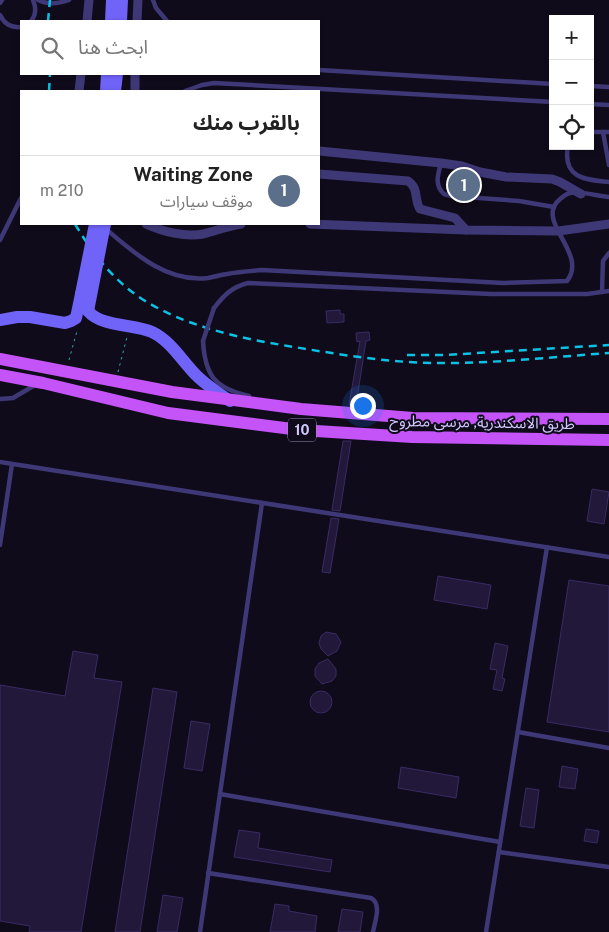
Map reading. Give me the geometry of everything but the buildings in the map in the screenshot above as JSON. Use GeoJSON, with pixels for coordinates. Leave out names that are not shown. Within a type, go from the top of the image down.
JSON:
{"type":"FeatureCollection","features":[{"type":"Feature","properties":{"kind":"main road","name":"طريق الاسكندرية, مرسى مطروح"},"geometry":{"type":"LineString","coordinates":[[0,358],[172,392],[301,409],[413,418],[609,418]]}},
{"type":"Feature","properties":{"kind":"main road","name":"طريق الاسكندرية, مرسى مطروح"},"geometry":{"type":"LineString","coordinates":[[0,375],[168,412],[300,430],[412,438],[609,440]]}},
{"type":"Feature","properties":{"kind":"street"},"geometry":{"type":"LineString","coordinates":[[87,20],[89,0]]}},
{"type":"Feature","properties":{"kind":"street"},"geometry":{"type":"LineString","coordinates":[[111,20],[112,0]]}},
{"type":"Feature","properties":{"kind":"street"},"geometry":{"type":"LineString","coordinates":[[121,20],[122,0]]}},
{"type":"Feature","properties":{"kind":"street"},"geometry":{"type":"LineString","coordinates":[[138,0],[138,20]]}},
{"type":"Feature","properties":{"kind":"street"},"geometry":{"type":"LineString","coordinates":[[79,90],[81,75]]}},
{"type":"Feature","properties":{"kind":"street"},"geometry":{"type":"LineString","coordinates":[[106,90],[107,75]]}},
{"type":"Feature","properties":{"kind":"street"},"geometry":{"type":"LineString","coordinates":[[115,90],[117,75]]}},
{"type":"Feature","properties":{"kind":"street"},"geometry":{"type":"LineString","coordinates":[[135,75],[135,90]]}},
{"type":"Feature","properties":{"kind":"street"},"geometry":{"type":"LineString","coordinates":[[320,151],[462,166],[506,177],[552,179],[581,194]]}},
{"type":"Feature","properties":{"kind":"street"},"geometry":{"type":"LineString","coordinates":[[320,174],[408,181],[415,188],[420,209],[450,215],[459,221],[466,230]]}},
{"type":"Feature","properties":{"kind":"street"},"geometry":{"type":"LineString","coordinates":[[320,224],[466,230],[559,231],[609,224]]}},
{"type":"Feature","properties":{"kind":"street"},"geometry":{"type":"LineString","coordinates":[[96,225],[89,281],[88,317],[93,324],[154,340],[186,364]]}},
{"type":"Feature","properties":{"kind":"street"},"geometry":{"type":"LineString","coordinates":[[0,320],[30,317],[65,323],[72,322],[76,318],[81,294],[89,281],[105,225]]}},
{"type":"Feature","properties":{"kind":"street"},"geometry":{"type":"LineString","coordinates":[[148,225],[178,234],[203,234],[235,225]]}},
{"type":"Feature","properties":{"kind":"street"},"geometry":{"type":"LineString","coordinates":[[88,311],[100,320],[146,330],[157,335],[168,343],[207,385],[230,401]]}},
{"type":"Feature","properties":{"kind":"lane"},"geometry":{"type":"LineString","coordinates":[[0,4],[2,0]]}},
{"type":"Feature","properties":{"kind":"lane"},"geometry":{"type":"LineString","coordinates":[[32,20],[35,13],[33,0]]}},
{"type":"Feature","properties":{"kind":"lane"},"geometry":{"type":"LineString","coordinates":[[38,0],[50,4],[69,0]]}},
{"type":"Feature","properties":{"kind":"lane"},"geometry":{"type":"LineString","coordinates":[[153,0],[156,8],[166,20]]}},
{"type":"Feature","properties":{"kind":"lane"},"geometry":{"type":"LineString","coordinates":[[1,17],[12,27],[20,27]]}},
{"type":"Feature","properties":{"kind":"lane"},"geometry":{"type":"LineString","coordinates":[[320,70],[549,84]]}},
{"type":"Feature","properties":{"kind":"lane"},"geometry":{"type":"LineString","coordinates":[[188,90],[214,83],[549,102]]}},
{"type":"Feature","properties":{"kind":"lane"},"geometry":{"type":"LineString","coordinates":[[594,86],[609,87]]}},
{"type":"Feature","properties":{"kind":"lane"},"geometry":{"type":"LineString","coordinates":[[594,104],[609,105]]}},
{"type":"Feature","properties":{"kind":"lane"},"geometry":{"type":"LineString","coordinates":[[594,132],[609,132]]}},
{"type":"Feature","properties":{"kind":"lane"},"geometry":{"type":"LineString","coordinates":[[603,132],[609,165]]}},
{"type":"Feature","properties":{"kind":"lane"},"geometry":{"type":"LineString","coordinates":[[567,150],[569,164],[578,176],[586,180],[609,182]]}},
{"type":"Feature","properties":{"kind":"lane"},"geometry":{"type":"LineString","coordinates":[[440,163],[437,176],[438,184],[444,194],[520,201],[554,207]]}},
{"type":"Feature","properties":{"kind":"lane"},"geometry":{"type":"LineString","coordinates":[[101,225],[141,258],[161,270],[184,276],[207,278],[243,271],[262,270],[503,283],[567,281],[572,273],[573,264],[553,214],[554,207],[561,198],[570,193],[609,197]]}},
{"type":"Feature","properties":{"kind":"lane"},"geometry":{"type":"LineString","coordinates":[[0,240],[20,200]]}},
{"type":"Feature","properties":{"kind":"lane"},"geometry":{"type":"LineString","coordinates":[[602,292],[603,261],[609,253]]}},
{"type":"Feature","properties":{"kind":"lane"},"geometry":{"type":"LineString","coordinates":[[301,409],[233,393],[215,380],[210,372],[205,359],[203,341],[214,308],[229,290],[248,283],[492,294],[587,294],[609,292]]}},
{"type":"Feature","properties":{"kind":"lane"},"geometry":{"type":"LineString","coordinates":[[0,399],[13,398],[28,388],[43,384]]}},
{"type":"Feature","properties":{"kind":"lane"},"geometry":{"type":"LineString","coordinates":[[0,462],[609,557]]}},
{"type":"Feature","properties":{"kind":"lane"},"geometry":{"type":"LineString","coordinates":[[0,545],[12,464]]}},
{"type":"Feature","properties":{"kind":"lane"},"geometry":{"type":"LineString","coordinates":[[200,932],[262,503]]}},
{"type":"Feature","properties":{"kind":"lane"},"geometry":{"type":"LineString","coordinates":[[486,932],[547,547]]}},
{"type":"Feature","properties":{"kind":"lane"},"geometry":{"type":"LineString","coordinates":[[518,732],[609,748]]}},
{"type":"Feature","properties":{"kind":"lane"},"geometry":{"type":"LineString","coordinates":[[220,794],[500,842]]}},
{"type":"Feature","properties":{"kind":"lane"},"geometry":{"type":"LineString","coordinates":[[499,852],[609,867]]}},
{"type":"Feature","properties":{"kind":"lane"},"geometry":{"type":"LineString","coordinates":[[208,873],[371,898],[375,900],[377,906],[373,932]]}},
{"type":"Feature","properties":{"kind":"path"},"geometry":{"type":"LineString","coordinates":[[66,372],[77,328],[76,318]]}},
{"type":"Feature","properties":{"kind":"path"},"geometry":{"type":"LineString","coordinates":[[116,381],[129,332]]}},
{"type":"Feature","properties":{"kind":"railway"},"geometry":{"type":"LineString","coordinates":[[48,20],[50,0]]}},
{"type":"Feature","properties":{"kind":"railway"},"geometry":{"type":"LineString","coordinates":[[49,90],[50,75]]}},
{"type":"Feature","properties":{"kind":"railway"},"geometry":{"type":"LineString","coordinates":[[76,225],[104,266],[132,292],[174,316],[227,334],[338,354],[432,363],[520,360],[609,353]]}},
{"type":"Feature","properties":{"kind":"railway"},"geometry":{"type":"LineString","coordinates":[[407,355],[445,355],[609,345]]}},
{"type":"Feature","properties":{"kind":"place","name":"Waiting Zone"},"geometry":{"type":"Point","coordinates":[464,185]}}]}
